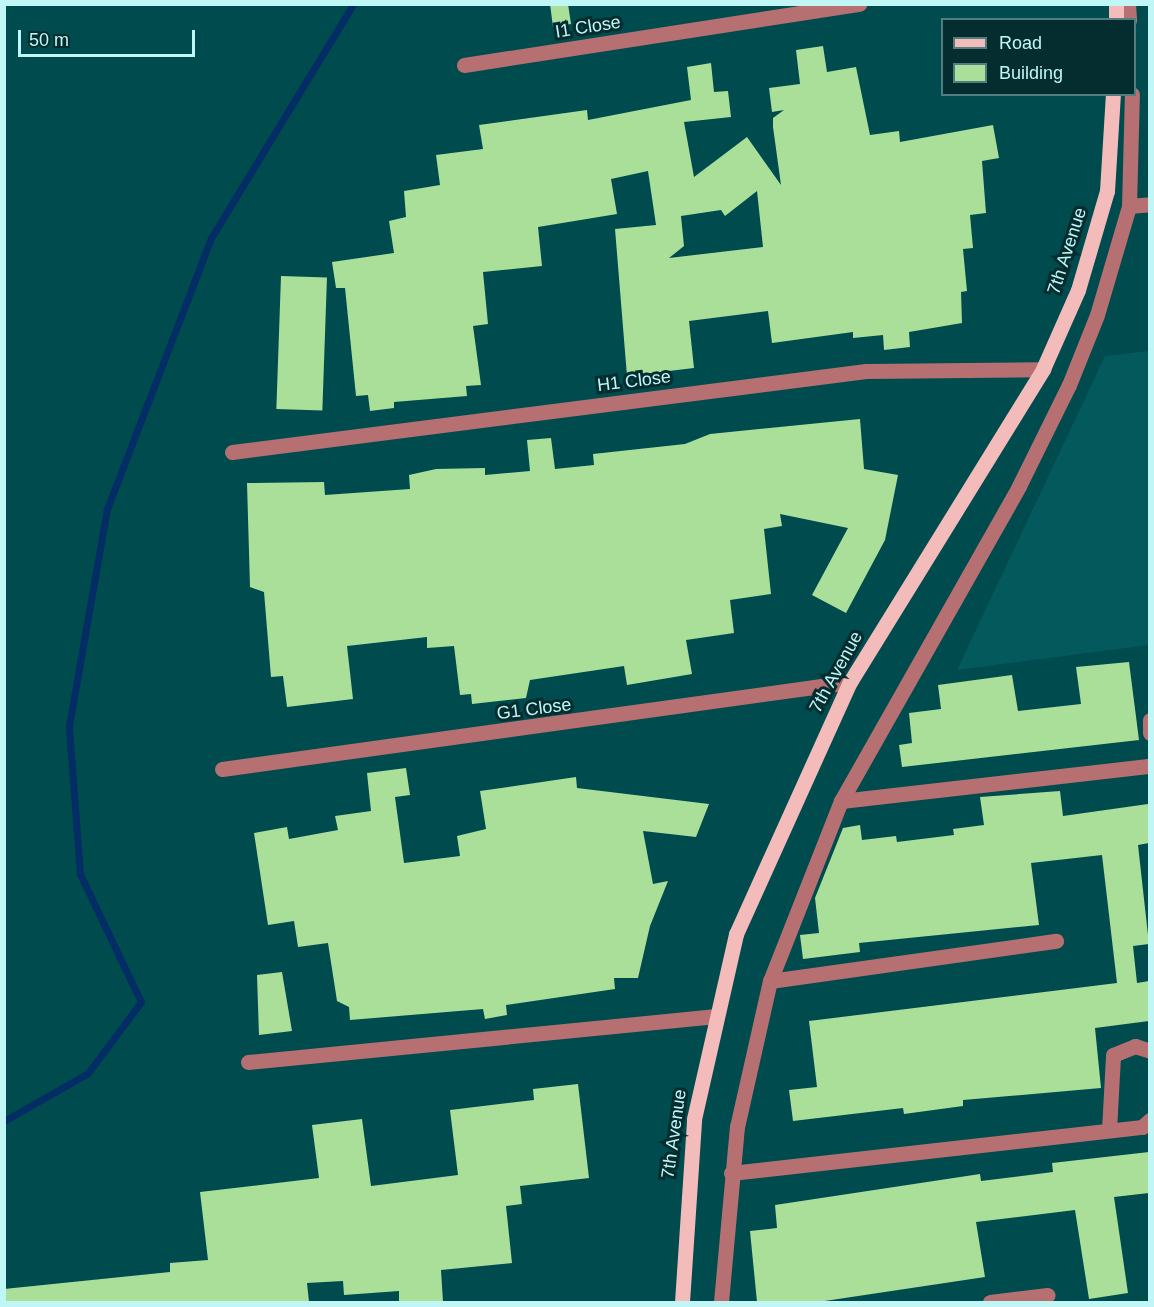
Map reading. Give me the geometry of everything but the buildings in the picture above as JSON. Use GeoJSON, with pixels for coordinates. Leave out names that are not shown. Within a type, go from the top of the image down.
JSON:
{"type":"FeatureCollection","features":[{"type":"Feature","properties":{"kind":"main road","name":"7th Avenue"},"geometry":{"type":"LineString","coordinates":[[682,1302],[686,1192],[714,1016],[736,934],[850,682],[1043,369],[1078,290],[1107,191],[1113,96]]}},
{"type":"Feature","properties":{"kind":"street","name":"I1 Close"},"geometry":{"type":"LineString","coordinates":[[464,66],[859,4]]}},
{"type":"Feature","properties":{"kind":"street"},"geometry":{"type":"LineString","coordinates":[[721,1302],[731,1173],[770,981],[841,801],[1019,486],[1069,385],[1097,315],[1129,206],[1132,96]]}},
{"type":"Feature","properties":{"kind":"street"},"geometry":{"type":"LineString","coordinates":[[1129,206],[1149,204]]}},
{"type":"Feature","properties":{"kind":"street","name":"H1 Close"},"geometry":{"type":"LineString","coordinates":[[232,452],[866,371],[1043,369]]}},
{"type":"Feature","properties":{"kind":"street","name":"G1 Close"},"geometry":{"type":"LineString","coordinates":[[222,769],[850,682]]}},
{"type":"Feature","properties":{"kind":"street"},"geometry":{"type":"LineString","coordinates":[[1149,720],[1149,733]]}},
{"type":"Feature","properties":{"kind":"street"},"geometry":{"type":"LineString","coordinates":[[841,801],[1149,766]]}},
{"type":"Feature","properties":{"kind":"street"},"geometry":{"type":"LineString","coordinates":[[770,981],[1056,942]]}},
{"type":"Feature","properties":{"kind":"street"},"geometry":{"type":"LineString","coordinates":[[248,1062],[714,1016]]}},
{"type":"Feature","properties":{"kind":"street"},"geometry":{"type":"LineString","coordinates":[[1109,1130],[1113,1055],[1135,1046],[1149,1051]]}},
{"type":"Feature","properties":{"kind":"street"},"geometry":{"type":"LineString","coordinates":[[731,1173],[1142,1127],[1149,1120]]}},
{"type":"Feature","properties":{"kind":"street"},"geometry":{"type":"LineString","coordinates":[[990,1302],[1048,1295]]}},
{"type":"Feature","properties":{"kind":"shaded area"},"geometry":{"type":"Polygon","coordinates":[[[1149,351],[1149,645],[957,670],[1105,356],[1149,351]]]}},
{"type":"Feature","properties":{"kind":"waterway"},"geometry":{"type":"LineString","coordinates":[[4,1121],[88,1073],[141,1002],[80,874],[69,726],[107,509],[211,238],[353,4]]}}]}
